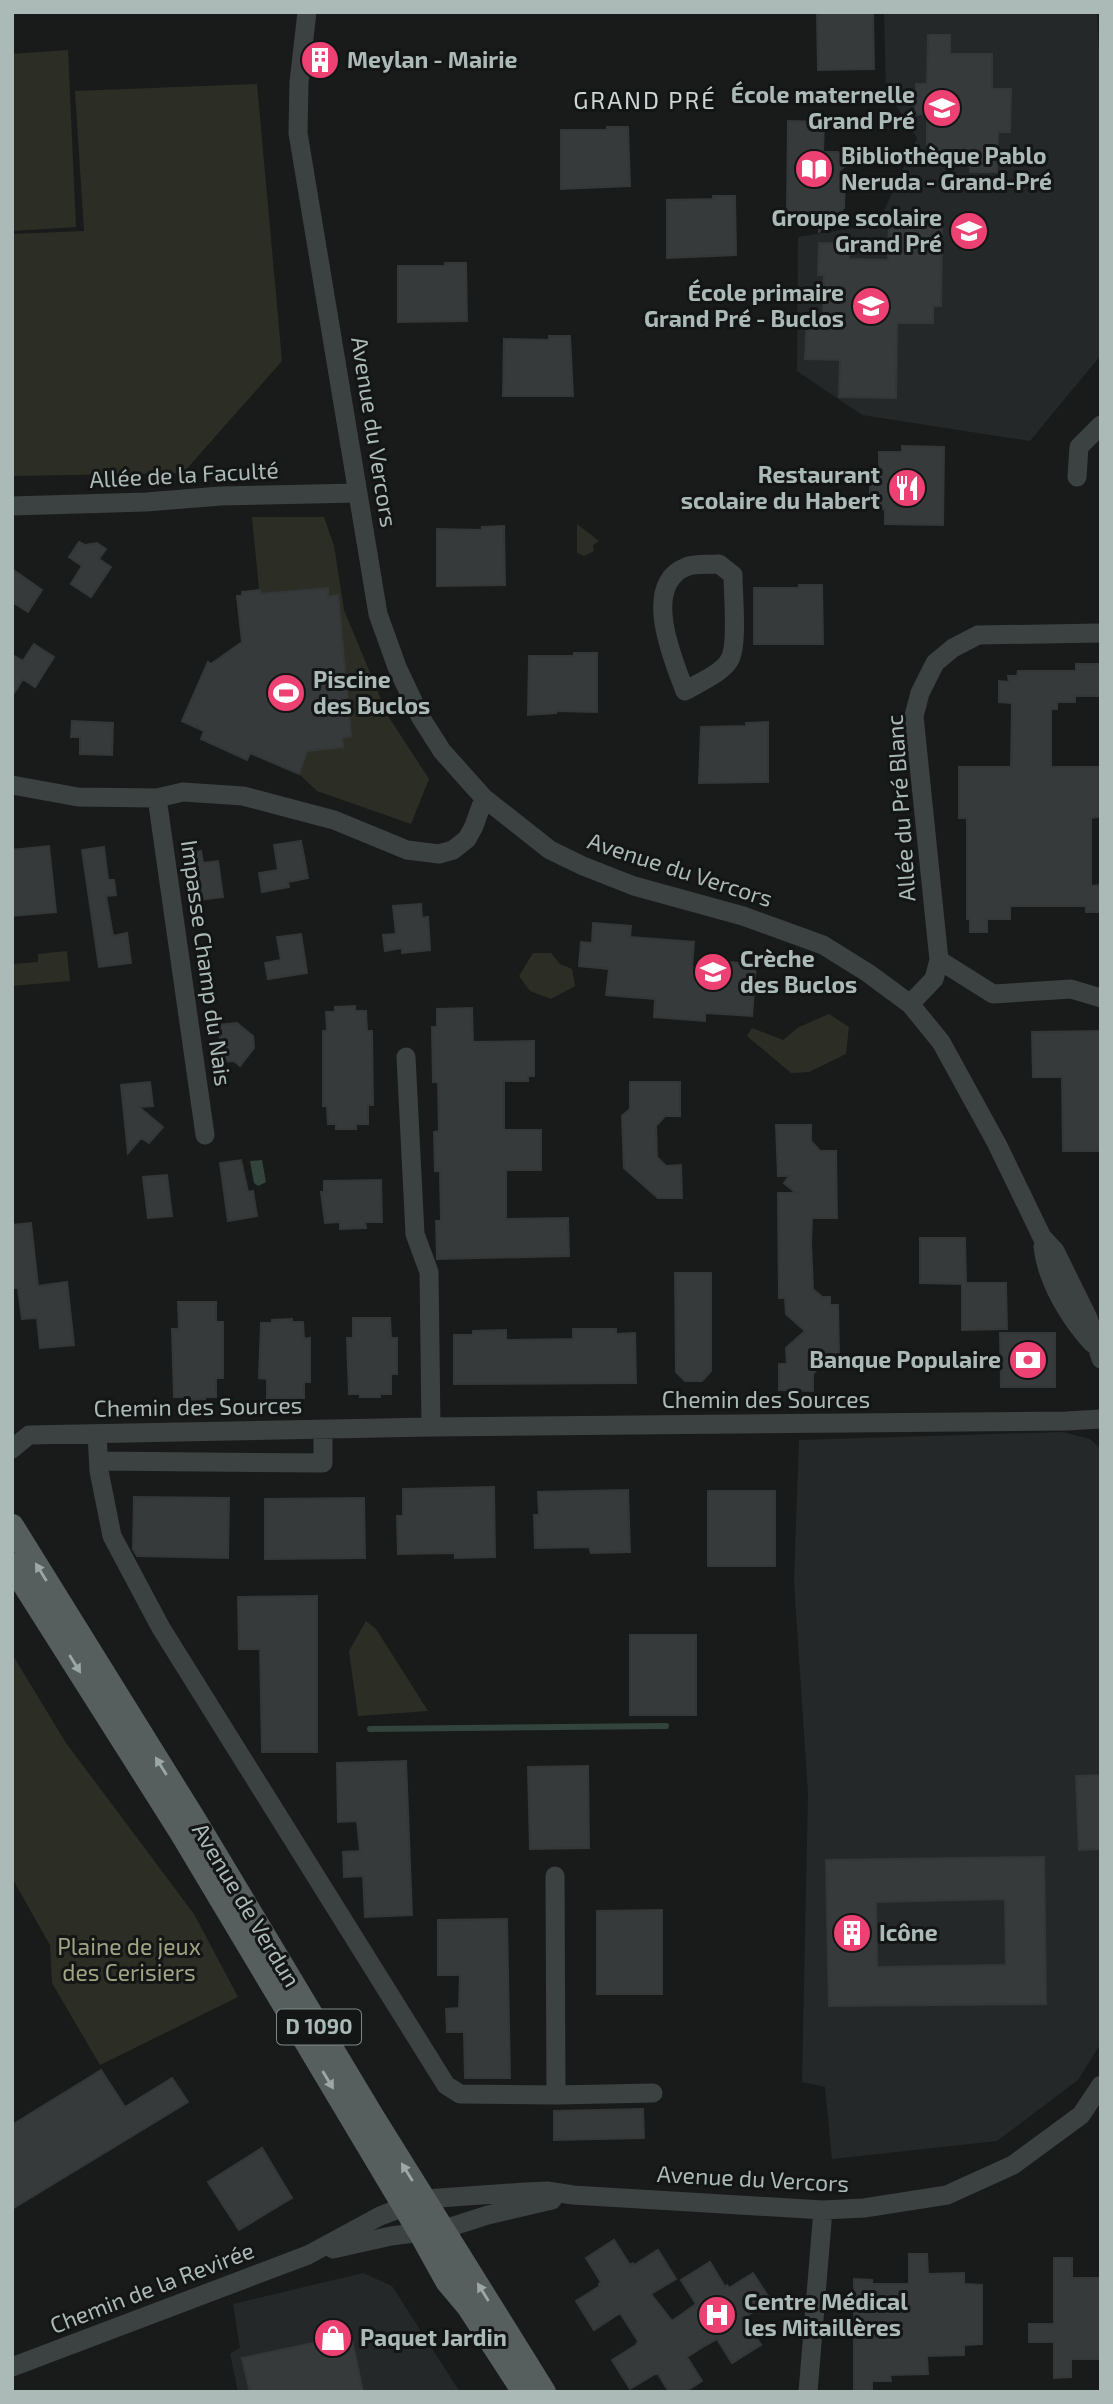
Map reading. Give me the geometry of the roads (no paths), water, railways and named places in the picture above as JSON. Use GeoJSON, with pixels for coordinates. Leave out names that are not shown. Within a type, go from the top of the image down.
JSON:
{"type":"FeatureCollection","features":[{"type":"Feature","properties":{"kind":"main road","name":"Avenue de Verdun"},"geometry":{"type":"LineString","coordinates":[[12,1526],[197,1824],[372,2116],[414,2202]]}},
{"type":"Feature","properties":{"kind":"main road","name":"Avenue de Verdun"},"geometry":{"type":"LineString","coordinates":[[12,1565],[432,2232],[544,2392]]}},
{"type":"Feature","properties":{"kind":"main road","name":"Avenue de Verdun"},"geometry":{"type":"LineString","coordinates":[[432,2232],[447,2281],[468,2306],[524,2392]]}},
{"type":"Feature","properties":{"kind":"street","name":"Avenue du Vercors"},"geometry":{"type":"LineString","coordinates":[[305,13],[298,133],[378,614],[397,667],[421,718],[442,751],[484,798],[550,850],[634,886],[743,916],[822,945],[868,973],[910,1004],[942,1042],[997,1144],[1042,1237],[1055,1251],[1088,1318],[1099,1354]]}},
{"type":"Feature","properties":{"kind":"street"},"geometry":{"type":"LineString","coordinates":[[1077,477],[1079,447],[1101,425]]}},
{"type":"Feature","properties":{"kind":"street","name":"Allée de la Faculté"},"geometry":{"type":"LineString","coordinates":[[12,506],[146,502],[221,496],[358,493]]}},
{"type":"Feature","properties":{"kind":"street"},"geometry":{"type":"LineString","coordinates":[[719,564],[733,575],[734,639],[730,659],[720,670],[685,691],[670,650],[661,600],[668,580],[686,566],[719,564]]}},
{"type":"Feature","properties":{"kind":"street","name":"Allée du Pré Blanc"},"geometry":{"type":"LineString","coordinates":[[939,960],[914,716],[920,693],[935,663],[953,648],[978,635],[1101,633]]}},
{"type":"Feature","properties":{"kind":"street"},"geometry":{"type":"LineString","coordinates":[[12,785],[78,797],[157,798],[183,792],[243,796],[334,820],[407,850],[439,854],[453,850],[467,839],[484,798]]}},
{"type":"Feature","properties":{"kind":"street","name":"Impasse Champ du Nais"},"geometry":{"type":"LineString","coordinates":[[157,798],[205,1135]]}},
{"type":"Feature","properties":{"kind":"street"},"geometry":{"type":"LineString","coordinates":[[910,1004],[934,979],[939,960],[993,994],[1071,989],[1101,998]]}},
{"type":"Feature","properties":{"kind":"street"},"geometry":{"type":"LineString","coordinates":[[406,1057],[415,1234],[429,1272],[431,1427]]}},
{"type":"Feature","properties":{"kind":"street","name":"Chemin des Sources"},"geometry":{"type":"LineString","coordinates":[[12,1449],[29,1435],[1101,1419]]}},
{"type":"Feature","properties":{"kind":"street"},"geometry":{"type":"LineString","coordinates":[[99,1461],[323,1463],[323,1429]]}},
{"type":"Feature","properties":{"kind":"street"},"geometry":{"type":"LineString","coordinates":[[97,1434],[112,1536],[161,1628],[446,2085],[460,2094],[653,2093]]}},
{"type":"Feature","properties":{"kind":"street"},"geometry":{"type":"LineString","coordinates":[[555,1876],[556,2095]]}},
{"type":"Feature","properties":{"kind":"street","name":"Avenue du Vercors"},"geometry":{"type":"LineString","coordinates":[[414,2202],[547,2191],[573,2195],[823,2210],[864,2208],[947,2195],[1023,2158],[1081,2115],[1101,2085]]}},
{"type":"Feature","properties":{"kind":"street","name":"Avenue du Vercors"},"geometry":{"type":"LineString","coordinates":[[432,2232],[488,2215],[573,2195]]}},
{"type":"Feature","properties":{"kind":"street","name":"Chemin de la Revirée"},"geometry":{"type":"LineString","coordinates":[[12,2367],[308,2255],[414,2202]]}},
{"type":"Feature","properties":{"kind":"street"},"geometry":{"type":"LineString","coordinates":[[808,2392],[823,2210]]}},
{"type":"Feature","properties":{"kind":"street","name":"Chemin de la Revirée"},"geometry":{"type":"LineString","coordinates":[[308,2255],[391,2236],[432,2232]]}},
{"type":"Feature","properties":{"kind":"waterway"},"geometry":{"type":"LineString","coordinates":[[370,1729],[666,1726]]}},
{"type":"Feature","properties":{"kind":"place","name":"Meylan - Mairie"},"geometry":{"type":"Point","coordinates":[320,60]}},
{"type":"Feature","properties":{"kind":"place","name":"École maternelle Grand Pré"},"geometry":{"type":"Point","coordinates":[942,108]}},
{"type":"Feature","properties":{"kind":"place","name":"Bibliothèque Pablo Neruda - Grand-Pré"},"geometry":{"type":"Point","coordinates":[814,169]}},
{"type":"Feature","properties":{"kind":"place","name":"Groupe scolaire Grand Pré"},"geometry":{"type":"Point","coordinates":[969,231]}},
{"type":"Feature","properties":{"kind":"place","name":"École primaire Grand Pré - Buclos"},"geometry":{"type":"Point","coordinates":[871,306]}},
{"type":"Feature","properties":{"kind":"place","name":"Restaurant scolaire du Habert"},"geometry":{"type":"Point","coordinates":[907,488]}},
{"type":"Feature","properties":{"kind":"place","name":"Piscine des Buclos"},"geometry":{"type":"Point","coordinates":[286,693]}},
{"type":"Feature","properties":{"kind":"place","name":"Crèche des Buclos"},"geometry":{"type":"Point","coordinates":[713,972]}},
{"type":"Feature","properties":{"kind":"place","name":"Banque Populaire"},"geometry":{"type":"Point","coordinates":[1028,1360]}},
{"type":"Feature","properties":{"kind":"place","name":"Icône"},"geometry":{"type":"Point","coordinates":[852,1933]}},
{"type":"Feature","properties":{"kind":"place","name":"Centre Médical les Mitaillères"},"geometry":{"type":"Point","coordinates":[717,2315]}},
{"type":"Feature","properties":{"kind":"place","name":"Paquet Jardin"},"geometry":{"type":"Point","coordinates":[333,2338]}},
{"type":"Feature","properties":{"kind":"district","name":"GRAND PRÉ"},"geometry":{"type":"Point","coordinates":[645,101]}},
{"type":"Feature","properties":{"kind":"park label","name":"Plaine de jeux des Cerisiers"},"geometry":{"type":"Point","coordinates":[129,1960]}}]}
